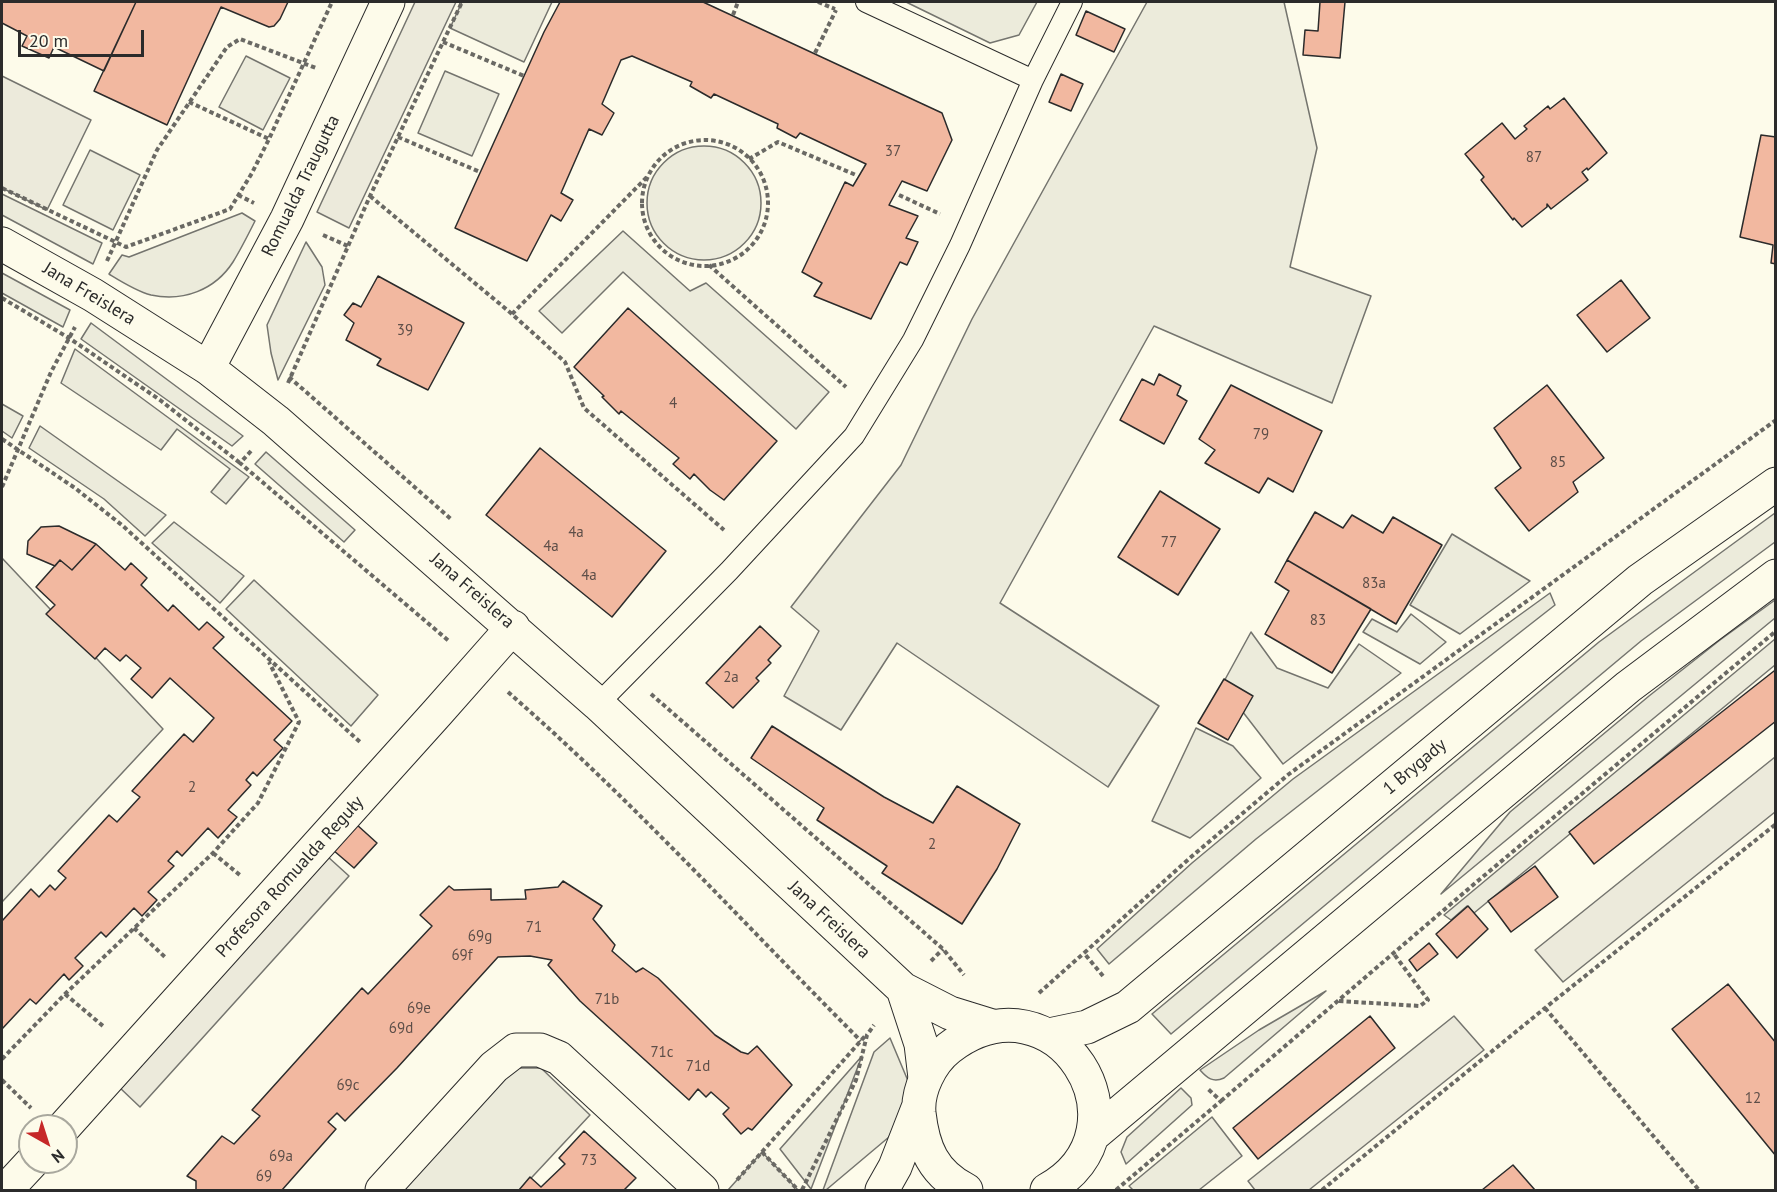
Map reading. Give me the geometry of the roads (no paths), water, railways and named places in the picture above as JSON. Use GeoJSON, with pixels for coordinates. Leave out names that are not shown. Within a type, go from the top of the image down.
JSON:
{"type":"FeatureCollection","features":[{"type":"Feature","properties":{"kind":"street","name":"Romualda Traugutta"},"geometry":{"type":"LineString","coordinates":[[208,368],[287,219],[388,2]]}},
{"type":"Feature","properties":{"kind":"street","name":"Jana Freislera"},"geometry":{"type":"LineString","coordinates":[[2,244],[93,295],[208,368],[276,421],[598,704],[903,989],[950,1013],[992,1026]]}},
{"type":"Feature","properties":{"kind":"street","name":"1 Brygady"},"geometry":{"type":"LineString","coordinates":[[1048,1035],[1087,1027],[1128,1007],[1632,586],[1776,484]]}},
{"type":"Feature","properties":{"kind":"street"},"geometry":{"type":"LineString","coordinates":[[1093,1135],[1628,687],[1776,576]]}},
{"type":"Feature","properties":{"kind":"street","name":"Profesora Romualda Reguły"},"geometry":{"type":"LineString","coordinates":[[57,1114],[479,666],[513,627]]}},
{"type":"Feature","properties":{"kind":"street","name":"Jana Freislera"},"geometry":{"type":"LineString","coordinates":[[903,989],[921,1044],[921,1136],[933,1162],[952,1183],[966,1191]]}},
{"type":"Feature","properties":{"kind":"street"},"geometry":{"type":"LineString","coordinates":[[882,1191],[895,1167],[922,1092],[941,1054],[964,1036],[992,1026],[1021,1026],[1048,1035],[1071,1053],[1088,1077],[1095,1105],[1093,1135],[1081,1161],[1061,1183],[1047,1191]]}},
{"type":"Feature","properties":{"kind":"street"},"geometry":{"type":"LineString","coordinates":[[382,1191],[494,1068],[516,1050],[540,1050],[559,1058],[702,1191]]}},
{"type":"Feature","properties":{"kind":"street"},"geometry":{"type":"LineString","coordinates":[[4,1190],[20,1174]]}},
{"type":"Feature","properties":{"kind":"lane"},"geometry":{"type":"LineString","coordinates":[[866,2],[1033,80]]}},
{"type":"Feature","properties":{"kind":"lane"},"geometry":{"type":"LineString","coordinates":[[598,704],[729,571],[854,436],[913,340],[960,245],[1033,80],[1072,2]]}}]}
